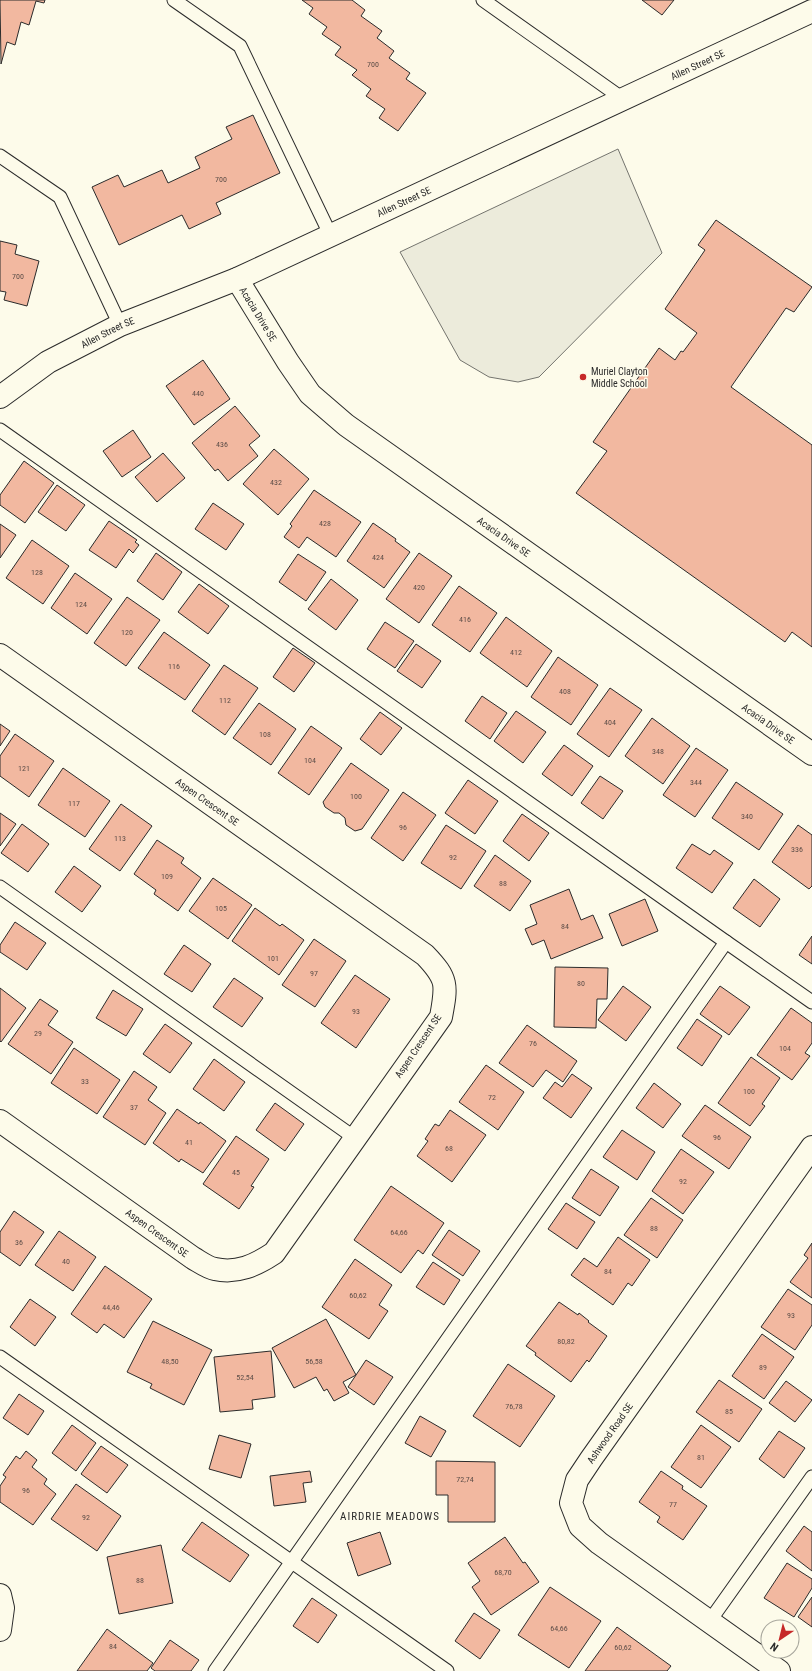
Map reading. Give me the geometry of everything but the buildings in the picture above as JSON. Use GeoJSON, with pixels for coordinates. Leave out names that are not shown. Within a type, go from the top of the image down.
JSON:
{"type":"FeatureCollection","features":[{"type":"Feature","properties":{"kind":"street","name":"Allen Street SE"},"geometry":{"type":"LineString","coordinates":[[0,397],[48,362],[120,325],[237,279],[330,234],[812,11]]}},
{"type":"Feature","properties":{"kind":"street","name":"Acacia Drive SE"},"geometry":{"type":"LineString","coordinates":[[237,279],[288,362],[310,394],[346,425],[812,754]]}},
{"type":"Feature","properties":{"kind":"street","name":"Aspen Crescent SE"},"geometry":{"type":"LineString","coordinates":[[0,655],[425,955],[437,968],[444,979],[444,998],[440,1017],[274,1253],[257,1265],[233,1271],[214,1269],[193,1258],[0,1120]]}},
{"type":"Feature","properties":{"kind":"street","name":"Ashwood Road SE"},"geometry":{"type":"LineString","coordinates":[[779,1671],[599,1543],[580,1526],[571,1503],[577,1480],[591,1458],[812,1147]]}},
{"type":"Feature","properties":{"kind":"street"},"geometry":{"type":"LineString","coordinates":[[0,1595],[3,1608],[0,1630]]}},
{"type":"Feature","properties":{"kind":"lane"},"geometry":{"type":"LineString","coordinates":[[174,0],[240,46],[330,234]]}},
{"type":"Feature","properties":{"kind":"lane"},"geometry":{"type":"LineString","coordinates":[[483,0],[623,99]]}},
{"type":"Feature","properties":{"kind":"lane"},"geometry":{"type":"LineString","coordinates":[[0,156],[60,197],[120,325]]}},
{"type":"Feature","properties":{"kind":"lane"},"geometry":{"type":"LineString","coordinates":[[0,430],[812,1002]]}},
{"type":"Feature","properties":{"kind":"lane"},"geometry":{"type":"LineString","coordinates":[[0,887],[355,1138]]}},
{"type":"Feature","properties":{"kind":"lane"},"geometry":{"type":"LineString","coordinates":[[215,1671],[726,942]]}},
{"type":"Feature","properties":{"kind":"lane"},"geometry":{"type":"LineString","coordinates":[[0,1357],[447,1671]]}},
{"type":"Feature","properties":{"kind":"lane"},"geometry":{"type":"LineString","coordinates":[[709,1622],[812,1477]]}},
{"type":"Feature","properties":{"kind":"shaded area"},"geometry":{"type":"Polygon","coordinates":[[[618,149],[662,253],[539,377],[518,382],[489,377],[460,360],[400,252],[618,149]]]}},
{"type":"Feature","properties":{"kind":"place","name":"Muriel Clayton Middle School"},"geometry":{"type":"Point","coordinates":[583,377]}},
{"type":"Feature","properties":{"kind":"district","name":"AIRDRIE MEADOWS"},"geometry":{"type":"Point","coordinates":[390,1516]}}]}
